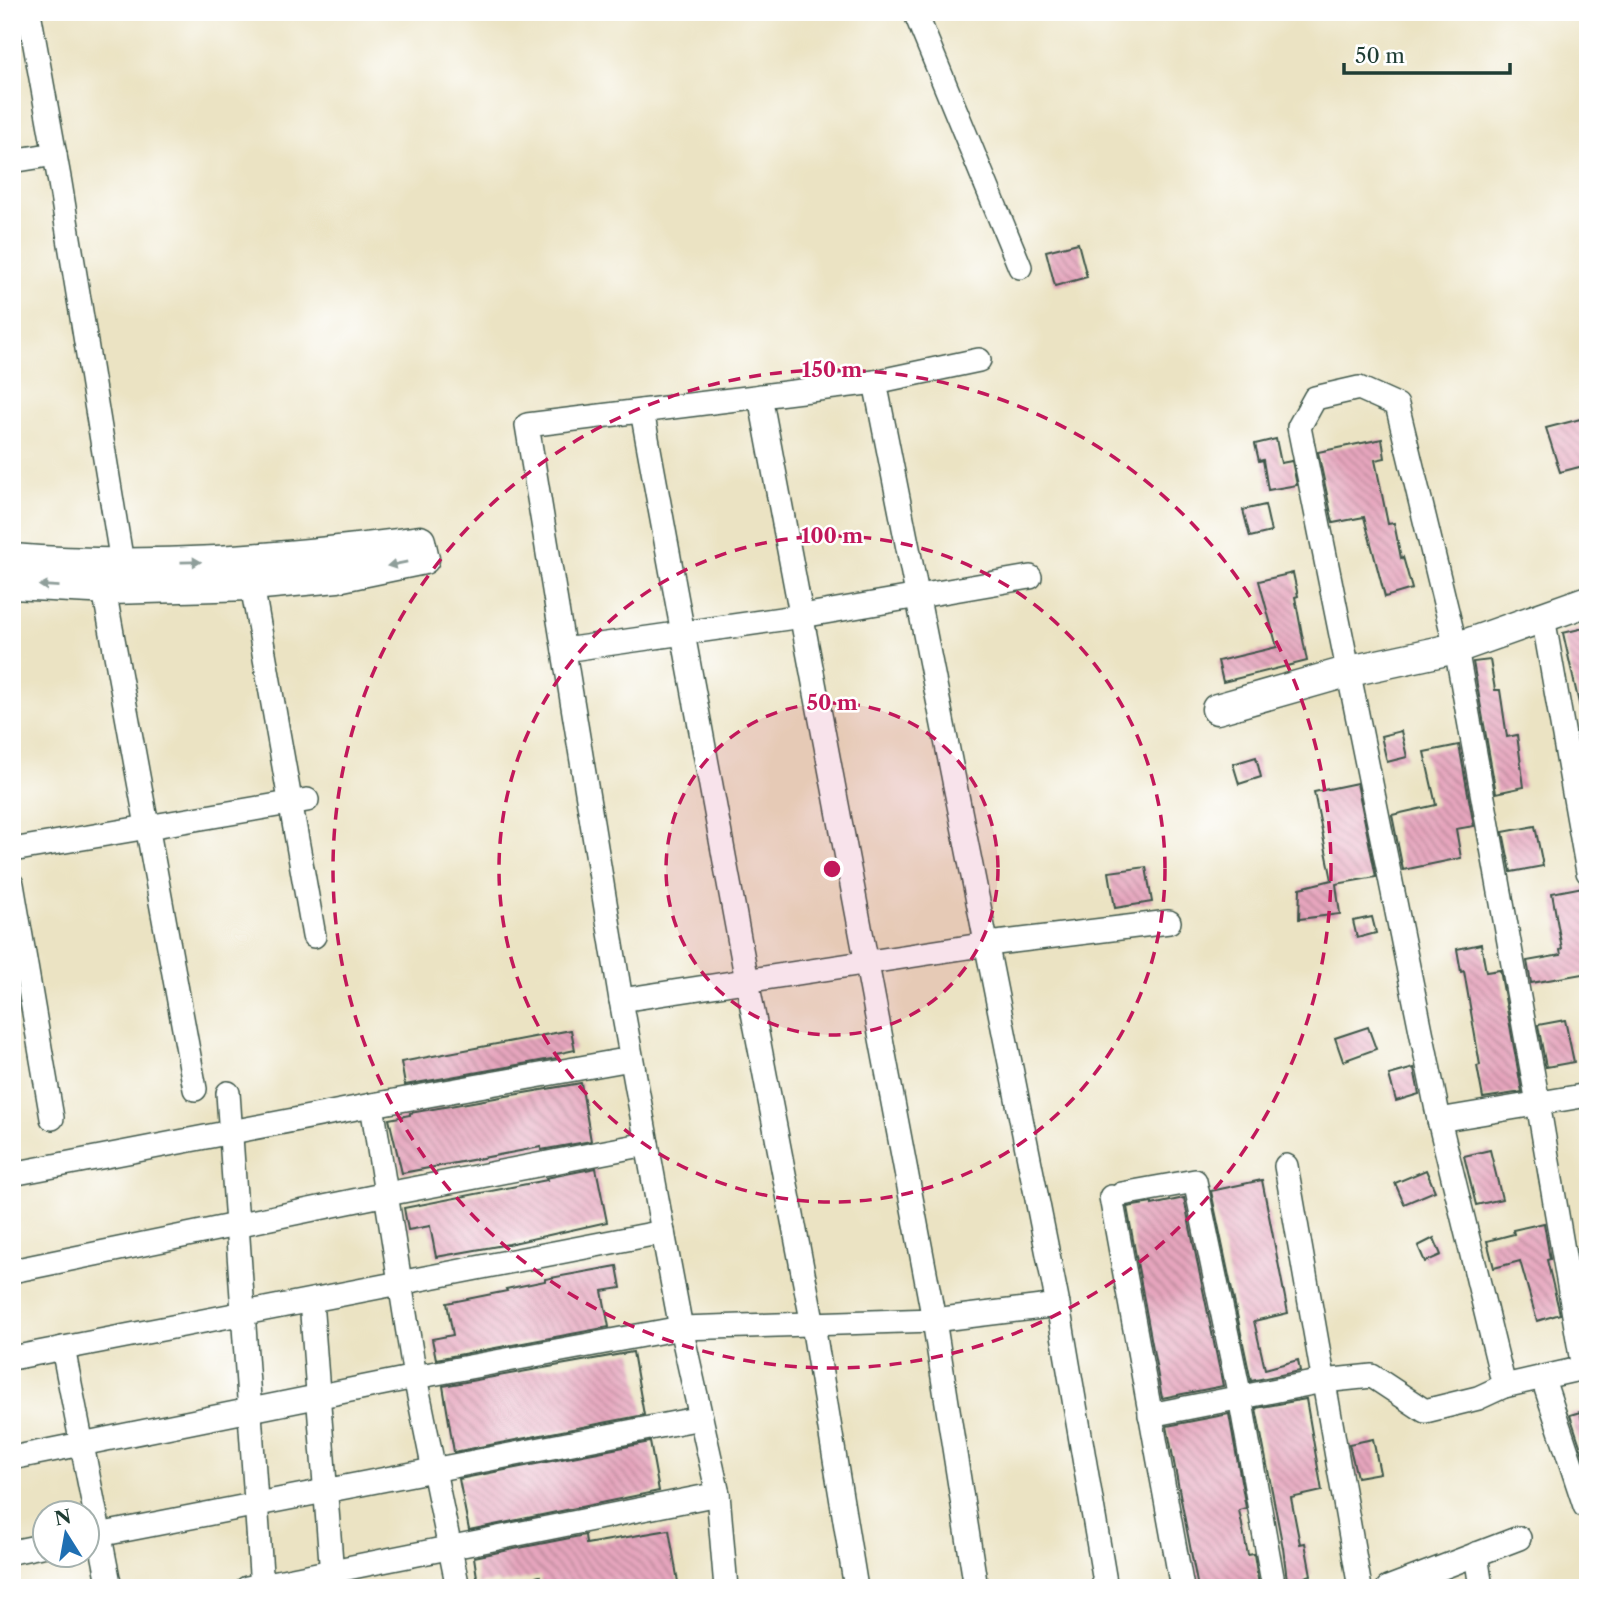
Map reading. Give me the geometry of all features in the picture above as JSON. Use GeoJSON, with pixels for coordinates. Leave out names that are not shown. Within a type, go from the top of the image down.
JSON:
{"type":"FeatureCollection","features":[{"type":"Feature","properties":{"kind":"street"},"geometry":{"type":"LineString","coordinates":[[29,12],[55,154],[109,571],[147,827],[195,1089]]}},
{"type":"Feature","properties":{"kind":"street"},"geometry":{"type":"LineString","coordinates":[[915,12],[1020,267]]}},
{"type":"Feature","properties":{"kind":"street"},"geometry":{"type":"LineString","coordinates":[[12,161],[55,154]]}},
{"type":"Feature","properties":{"kind":"street"},"geometry":{"type":"LineString","coordinates":[[726,1588],[718,1494],[681,1328],[631,1059],[527,425],[876,382],[979,360]]}},
{"type":"Feature","properties":{"kind":"street"},"geometry":{"type":"LineString","coordinates":[[876,382],[1058,1305],[1106,1588]]}},
{"type":"Feature","properties":{"kind":"street"},"geometry":{"type":"LineString","coordinates":[[1150,1415],[1324,1381],[1372,1376],[1425,1411],[1478,1398],[1504,1386],[1585,1367],[1456,648],[1397,405],[1359,388],[1315,398],[1299,427],[1439,1120],[1504,1386]]}},
{"type":"Feature","properties":{"kind":"street"},"geometry":{"type":"LineString","coordinates":[[761,396],[934,1320],[976,1588]]}},
{"type":"Feature","properties":{"kind":"street"},"geometry":{"type":"LineString","coordinates":[[642,411],[813,1325],[856,1588]]}},
{"type":"Feature","properties":{"kind":"street"},"geometry":{"type":"LineString","coordinates":[[12,559],[109,571],[252,585],[337,577],[424,559],[420,541],[317,554],[109,571],[12,583]]}},
{"type":"Feature","properties":{"kind":"street"},"geometry":{"type":"LineString","coordinates":[[564,650],[802,616],[1030,577]]}},
{"type":"Feature","properties":{"kind":"street"},"geometry":{"type":"LineString","coordinates":[[252,585],[299,801],[314,936]]}},
{"type":"Feature","properties":{"kind":"street"},"geometry":{"type":"LineString","coordinates":[[1217,709],[1350,671],[1456,648],[1588,601]]}},
{"type":"Feature","properties":{"kind":"street"},"geometry":{"type":"LineString","coordinates":[[1543,617],[1588,872]]}},
{"type":"Feature","properties":{"kind":"street"},"geometry":{"type":"LineString","coordinates":[[12,850],[299,801]]}},
{"type":"Feature","properties":{"kind":"street"},"geometry":{"type":"LineString","coordinates":[[12,884],[52,1118]]}},
{"type":"Feature","properties":{"kind":"street"},"geometry":{"type":"LineString","coordinates":[[621,1000],[988,944],[1169,922]]}},
{"type":"Feature","properties":{"kind":"street"},"geometry":{"type":"LineString","coordinates":[[12,1174],[631,1059]]}},
{"type":"Feature","properties":{"kind":"street"},"geometry":{"type":"LineString","coordinates":[[228,1093],[256,1504],[257,1587],[332,1580],[450,1548],[718,1494]]}},
{"type":"Feature","properties":{"kind":"street"},"geometry":{"type":"LineString","coordinates":[[1439,1120],[1588,1095]]}},
{"type":"Feature","properties":{"kind":"street"},"geometry":{"type":"LineString","coordinates":[[372,1105],[415,1377],[458,1588]]}},
{"type":"Feature","properties":{"kind":"street"},"geometry":{"type":"LineString","coordinates":[[12,1271],[647,1144]]}},
{"type":"Feature","properties":{"kind":"street"},"geometry":{"type":"LineString","coordinates":[[1286,1166],[1360,1588]]}},
{"type":"Feature","properties":{"kind":"street"},"geometry":{"type":"LineString","coordinates":[[1182,1588],[1150,1415],[1116,1195],[1195,1181],[1240,1397],[1274,1588]]}},
{"type":"Feature","properties":{"kind":"street"},"geometry":{"type":"LineString","coordinates":[[12,1358],[663,1232]]}},
{"type":"Feature","properties":{"kind":"street"},"geometry":{"type":"LineString","coordinates":[[311,1301],[332,1580]]}},
{"type":"Feature","properties":{"kind":"street"},"geometry":{"type":"LineString","coordinates":[[12,1458],[415,1377],[681,1328],[934,1320],[1058,1305]]}},
{"type":"Feature","properties":{"kind":"street"},"geometry":{"type":"LineString","coordinates":[[64,1349],[89,1498]]}},
{"type":"Feature","properties":{"kind":"street"},"geometry":{"type":"LineString","coordinates":[[1543,1379],[1585,1506]]}},
{"type":"Feature","properties":{"kind":"street"},"geometry":{"type":"LineString","coordinates":[[102,1534],[701,1418]]}},
{"type":"Feature","properties":{"kind":"street"},"geometry":{"type":"LineString","coordinates":[[1388,1588],[1519,1538]]}},
{"type":"Feature","properties":{"kind":"street"},"geometry":{"type":"LineString","coordinates":[[12,1552],[32,1548]]}},
{"type":"Feature","properties":{"kind":"street"},"geometry":{"type":"LineString","coordinates":[[1476,1555],[1481,1588]]}},
{"type":"Feature","properties":{"kind":"street"},"geometry":{"type":"LineString","coordinates":[[102,1562],[110,1588]]}},
{"type":"Feature","properties":{"kind":"building"},"geometry":{"type":"Polygon","coordinates":[[[1078,243],[1087,277],[1055,286],[1046,251],[1078,243]]]}},
{"type":"Feature","properties":{"kind":"building"},"geometry":{"type":"Polygon","coordinates":[[[1588,417],[1588,442],[1582,444],[1587,465],[1560,472],[1546,428],[1588,417]]]}},
{"type":"Feature","properties":{"kind":"building"},"geometry":{"type":"Polygon","coordinates":[[[1276,439],[1281,463],[1292,461],[1297,485],[1268,490],[1263,460],[1259,461],[1255,444],[1276,439]]]}},
{"type":"Feature","properties":{"kind":"building"},"geometry":{"type":"Polygon","coordinates":[[[1382,439],[1385,458],[1375,460],[1388,524],[1394,523],[1401,558],[1403,557],[1412,589],[1385,597],[1364,517],[1333,523],[1318,452],[1382,439]]]}},
{"type":"Feature","properties":{"kind":"building"},"geometry":{"type":"Polygon","coordinates":[[[1265,505],[1271,532],[1250,537],[1243,510],[1265,505]]]}},
{"type":"Feature","properties":{"kind":"building"},"geometry":{"type":"Polygon","coordinates":[[[1293,573],[1307,661],[1223,682],[1218,661],[1277,647],[1259,581],[1293,573]]]}},
{"type":"Feature","properties":{"kind":"building"},"geometry":{"type":"Polygon","coordinates":[[[1588,627],[1588,707],[1580,708],[1563,633],[1588,627]]]}},
{"type":"Feature","properties":{"kind":"building"},"geometry":{"type":"Polygon","coordinates":[[[1490,660],[1495,690],[1500,690],[1507,737],[1517,735],[1524,787],[1496,793],[1473,662],[1490,660]]]}},
{"type":"Feature","properties":{"kind":"building"},"geometry":{"type":"Polygon","coordinates":[[[1401,731],[1407,757],[1387,762],[1381,736],[1401,731]]]}},
{"type":"Feature","properties":{"kind":"building"},"geometry":{"type":"Polygon","coordinates":[[[1459,745],[1474,826],[1456,829],[1461,858],[1403,870],[1392,815],[1436,805],[1424,752],[1459,745]]]}},
{"type":"Feature","properties":{"kind":"building"},"geometry":{"type":"Polygon","coordinates":[[[1256,757],[1261,777],[1239,784],[1233,764],[1256,757]]]}},
{"type":"Feature","properties":{"kind":"building"},"geometry":{"type":"Polygon","coordinates":[[[1357,783],[1376,877],[1336,884],[1340,914],[1299,919],[1300,888],[1332,880],[1314,792],[1357,783]]]}},
{"type":"Feature","properties":{"kind":"building"},"geometry":{"type":"Polygon","coordinates":[[[1535,826],[1543,866],[1511,872],[1503,832],[1535,826]]]}},
{"type":"Feature","properties":{"kind":"building"},"geometry":{"type":"Polygon","coordinates":[[[1146,867],[1152,902],[1115,908],[1109,872],[1146,867]]]}},
{"type":"Feature","properties":{"kind":"building"},"geometry":{"type":"Polygon","coordinates":[[[1588,886],[1588,973],[1531,983],[1527,961],[1561,955],[1552,893],[1588,886]]]}},
{"type":"Feature","properties":{"kind":"building"},"geometry":{"type":"Polygon","coordinates":[[[1372,917],[1376,933],[1357,938],[1353,921],[1372,917]]]}},
{"type":"Feature","properties":{"kind":"building"},"geometry":{"type":"Polygon","coordinates":[[[1481,944],[1486,972],[1500,970],[1522,1092],[1483,1098],[1464,971],[1461,972],[1457,949],[1481,944]]]}},
{"type":"Feature","properties":{"kind":"building"},"geometry":{"type":"Polygon","coordinates":[[[1565,1020],[1574,1062],[1546,1067],[1538,1025],[1565,1020]]]}},
{"type":"Feature","properties":{"kind":"building"},"geometry":{"type":"Polygon","coordinates":[[[1368,1027],[1376,1049],[1343,1061],[1335,1038],[1368,1027]]]}},
{"type":"Feature","properties":{"kind":"building"},"geometry":{"type":"Polygon","coordinates":[[[571,1030],[575,1050],[556,1054],[557,1058],[405,1085],[401,1062],[571,1030]]]}},
{"type":"Feature","properties":{"kind":"building"},"geometry":{"type":"Polygon","coordinates":[[[1414,1068],[1419,1094],[1396,1101],[1389,1075],[1414,1068]]]}},
{"type":"Feature","properties":{"kind":"building"},"geometry":{"type":"Polygon","coordinates":[[[581,1083],[591,1141],[541,1150],[541,1147],[402,1173],[389,1119],[581,1083]]]}},
{"type":"Feature","properties":{"kind":"building"},"geometry":{"type":"Polygon","coordinates":[[[1490,1150],[1502,1199],[1476,1205],[1464,1156],[1490,1150]]]}},
{"type":"Feature","properties":{"kind":"building"},"geometry":{"type":"Polygon","coordinates":[[[596,1168],[607,1222],[436,1257],[430,1226],[408,1230],[404,1208],[596,1168]]]}},
{"type":"Feature","properties":{"kind":"building"},"geometry":{"type":"Polygon","coordinates":[[[1426,1170],[1435,1191],[1404,1204],[1395,1183],[1426,1170]]]}},
{"type":"Feature","properties":{"kind":"building"},"geometry":{"type":"Polygon","coordinates":[[[1262,1180],[1288,1313],[1254,1321],[1265,1369],[1298,1360],[1300,1371],[1251,1381],[1211,1191],[1262,1180]]]}},
{"type":"Feature","properties":{"kind":"building"},"geometry":{"type":"Polygon","coordinates":[[[1184,1198],[1223,1386],[1162,1398],[1127,1207],[1184,1198]]]}},
{"type":"Feature","properties":{"kind":"building"},"geometry":{"type":"Polygon","coordinates":[[[1544,1223],[1550,1259],[1547,1260],[1560,1314],[1537,1321],[1520,1261],[1494,1268],[1487,1241],[1514,1234],[1513,1230],[1544,1223]]]}},
{"type":"Feature","properties":{"kind":"building"},"geometry":{"type":"Polygon","coordinates":[[[1434,1238],[1441,1255],[1425,1262],[1418,1246],[1434,1238]]]}},
{"type":"Feature","properties":{"kind":"building"},"geometry":{"type":"Polygon","coordinates":[[[617,1266],[621,1288],[602,1291],[609,1327],[436,1359],[432,1339],[453,1335],[447,1303],[507,1291],[506,1289],[545,1279],[617,1266]]]}},
{"type":"Feature","properties":{"kind":"building"},"geometry":{"type":"Polygon","coordinates":[[[633,1352],[644,1415],[454,1452],[443,1386],[633,1352]]]}},
{"type":"Feature","properties":{"kind":"building"},"geometry":{"type":"Polygon","coordinates":[[[1306,1399],[1322,1491],[1291,1498],[1300,1544],[1305,1543],[1311,1575],[1305,1577],[1307,1588],[1288,1588],[1256,1408],[1306,1399]]]}},
{"type":"Feature","properties":{"kind":"building"},"geometry":{"type":"Polygon","coordinates":[[[1580,1412],[1588,1446],[1588,1470],[1570,1415],[1580,1412]]]}},
{"type":"Feature","properties":{"kind":"building"},"geometry":{"type":"Polygon","coordinates":[[[1229,1414],[1246,1508],[1239,1510],[1248,1555],[1254,1554],[1259,1585],[1246,1588],[1198,1588],[1167,1426],[1229,1414]]]}},
{"type":"Feature","properties":{"kind":"building"},"geometry":{"type":"Polygon","coordinates":[[[1373,1439],[1380,1473],[1357,1477],[1349,1444],[1373,1439]]]}},
{"type":"Feature","properties":{"kind":"building"},"geometry":{"type":"Polygon","coordinates":[[[650,1442],[659,1491],[469,1530],[459,1479],[650,1442]]]}},
{"type":"Feature","properties":{"kind":"building"},"geometry":{"type":"Polygon","coordinates":[[[669,1530],[678,1582],[658,1588],[542,1588],[540,1576],[500,1584],[499,1581],[478,1584],[474,1557],[585,1535],[586,1544],[669,1530]]]}}]}
